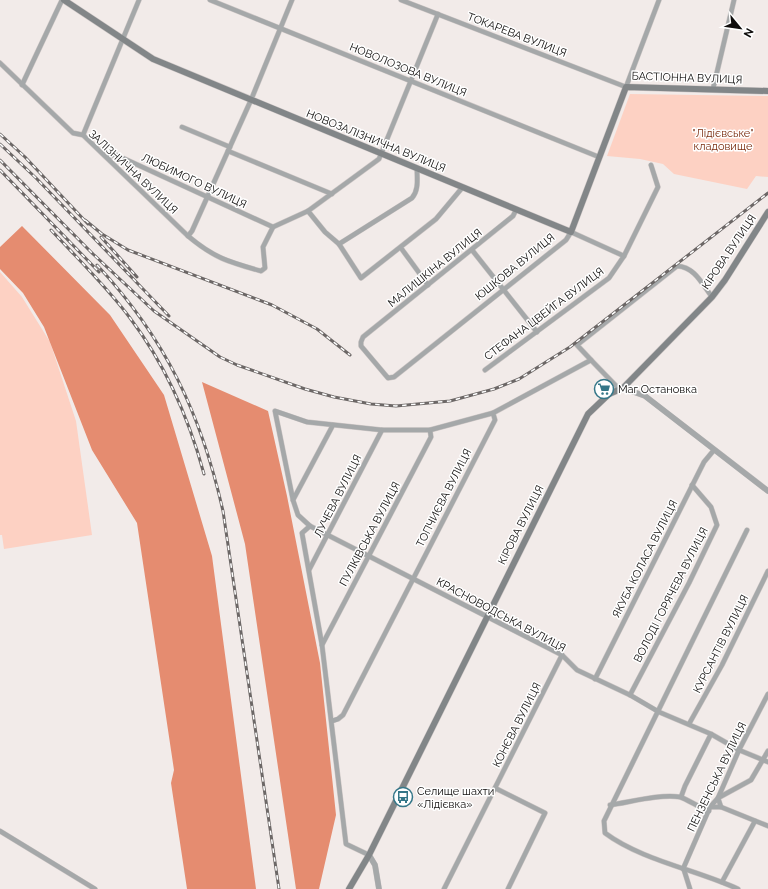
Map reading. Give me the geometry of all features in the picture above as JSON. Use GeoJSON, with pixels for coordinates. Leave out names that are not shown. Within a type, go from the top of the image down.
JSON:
{"type":"FeatureCollection","features":[{"type":"Feature","properties":{"kind":"main road","name":"НОВОЗАЛІЗНИЧНА ВУЛИЦЯ"},"geometry":{"type":"LineString","coordinates":[[63,0],[152,59],[571,232]]}},
{"type":"Feature","properties":{"kind":"main road","name":"БАСТІОННА ВУЛИЦЯ"},"geometry":{"type":"LineString","coordinates":[[626,87],[768,91]]}},
{"type":"Feature","properties":{"kind":"main road","name":"ЮШКОВА ВУЛИЦЯ"},"geometry":{"type":"LineString","coordinates":[[571,232],[626,87]]}},
{"type":"Feature","properties":{"kind":"main road","name":"КІРОВА ВУЛИЦЯ"},"geometry":{"type":"LineString","coordinates":[[349,889],[369,855],[588,414],[609,394],[621,389],[712,297],[725,280],[768,212]]}},
{"type":"Feature","properties":{"kind":"street"},"geometry":{"type":"LineString","coordinates":[[22,85],[63,0]]}},
{"type":"Feature","properties":{"kind":"street"},"geometry":{"type":"LineString","coordinates":[[82,135],[139,0]]}},
{"type":"Feature","properties":{"kind":"street","name":"НОВОЛОЗОВА ВУЛИЦЯ"},"geometry":{"type":"LineString","coordinates":[[210,0],[599,157]]}},
{"type":"Feature","properties":{"kind":"street"},"geometry":{"type":"LineString","coordinates":[[188,236],[208,197],[251,100],[292,0]]}},
{"type":"Feature","properties":{"kind":"street","name":"ТОКАРЕВА ВУЛИЦЯ"},"geometry":{"type":"LineString","coordinates":[[401,0],[626,87]]}},
{"type":"Feature","properties":{"kind":"street","name":"БАСТІОННА ВУЛИЦЯ"},"geometry":{"type":"LineString","coordinates":[[626,87],[659,0]]}},
{"type":"Feature","properties":{"kind":"street"},"geometry":{"type":"LineString","coordinates":[[713,89],[734,0]]}},
{"type":"Feature","properties":{"kind":"street"},"geometry":{"type":"LineString","coordinates":[[273,228],[308,211],[376,163],[382,155],[438,14]]}},
{"type":"Feature","properties":{"kind":"street","name":"ЗАЛІЗНИЧНА ВУЛИЦЯ"},"geometry":{"type":"LineString","coordinates":[[0,63],[73,133],[82,135],[108,158],[188,236],[206,251],[223,260],[261,271],[265,268],[263,247],[273,228]]}},
{"type":"Feature","properties":{"kind":"street"},"geometry":{"type":"LineString","coordinates":[[182,127],[332,194]]}},
{"type":"Feature","properties":{"kind":"street","name":"ЛЮБИМОГО ВУЛИЦЯ"},"geometry":{"type":"LineString","coordinates":[[108,158],[114,154],[273,228]]}},
{"type":"Feature","properties":{"kind":"street","name":"СТЕФАНА ЦВЕЙГА ВУЛИЦЯ"},"geometry":{"type":"LineString","coordinates":[[486,370],[608,278],[624,256],[658,187],[651,165]]}},
{"type":"Feature","properties":{"kind":"street"},"geometry":{"type":"LineString","coordinates":[[340,244],[412,198],[416,193],[417,169]]}},
{"type":"Feature","properties":{"kind":"street"},"geometry":{"type":"LineString","coordinates":[[308,211],[325,232],[340,244],[362,278],[436,219],[462,188]]}},
{"type":"Feature","properties":{"kind":"street","name":"МАЛИШКІНА ВУЛИЦЯ"},"geometry":{"type":"LineString","coordinates":[[363,337],[513,216],[516,210]]}},
{"type":"Feature","properties":{"kind":"street","name":"НОВОЗАЛІЗНИЧНА ВУЛИЦЯ"},"geometry":{"type":"LineString","coordinates":[[571,232],[624,256]]}},
{"type":"Feature","properties":{"kind":"street","name":"ЮШКОВА ВУЛИЦЯ"},"geometry":{"type":"LineString","coordinates":[[363,337],[361,342],[362,346],[386,376],[391,378],[568,237],[571,232]]}},
{"type":"Feature","properties":{"kind":"street"},"geometry":{"type":"LineString","coordinates":[[401,248],[428,285]]}},
{"type":"Feature","properties":{"kind":"street"},"geometry":{"type":"LineString","coordinates":[[472,250],[537,332]]}},
{"type":"Feature","properties":{"kind":"street"},"geometry":{"type":"LineString","coordinates":[[712,297],[692,270],[686,267],[678,266],[577,345],[621,389],[645,396],[768,491]]}},
{"type":"Feature","properties":{"kind":"street"},"geometry":{"type":"LineString","coordinates":[[293,500],[333,424],[382,430],[430,430],[493,413],[591,360]]}},
{"type":"Feature","properties":{"kind":"street","name":"КРАСНОВОДСЬКА ВУЛИЦЯ"},"geometry":{"type":"LineString","coordinates":[[333,424],[307,422],[275,411],[293,500],[298,515],[310,526],[562,656],[577,670],[630,695],[659,712],[711,734],[739,750],[766,761]]}},
{"type":"Feature","properties":{"kind":"street","name":"ТОПЧИЄВА ВУЛИЦЯ"},"geometry":{"type":"LineString","coordinates":[[332,721],[338,720],[343,715],[495,420],[493,413]]}},
{"type":"Feature","properties":{"kind":"street","name":"ЛУЧЕВА ВУЛИЦЯ"},"geometry":{"type":"LineString","coordinates":[[309,571],[382,430]]}},
{"type":"Feature","properties":{"kind":"street","name":"ПУЛКІВСЬКА ВУЛИЦЯ"},"geometry":{"type":"LineString","coordinates":[[322,645],[431,437],[430,430]]}},
{"type":"Feature","properties":{"kind":"street","name":"ЯКУБА КОЛАСА ВУЛИЦЯ"},"geometry":{"type":"LineString","coordinates":[[595,679],[692,485],[704,462],[714,450]]}},
{"type":"Feature","properties":{"kind":"street","name":"ВОЛОДІ ГОРЯЧЕВА ВУЛИЦЯ"},"geometry":{"type":"LineString","coordinates":[[630,695],[689,583],[717,525],[711,507],[692,485]]}},
{"type":"Feature","properties":{"kind":"street"},"geometry":{"type":"LineString","coordinates":[[310,526],[302,533],[322,645],[346,844],[369,855],[375,865],[379,889]]}},
{"type":"Feature","properties":{"kind":"street"},"geometry":{"type":"LineString","coordinates":[[738,889],[722,882],[684,870],[616,841],[605,833],[604,821],[610,805],[659,712],[747,530]]}},
{"type":"Feature","properties":{"kind":"street","name":"КУРСАНТІВ ВУЛИЦЯ"},"geometry":{"type":"LineString","coordinates":[[689,724],[722,664],[768,571]]}},
{"type":"Feature","properties":{"kind":"street","name":"КОНЄВА ВУЛИЦЯ"},"geometry":{"type":"LineString","coordinates":[[444,889],[562,656]]}},
{"type":"Feature","properties":{"kind":"street","name":"ПЕНЗЕНСЬКА ВУЛИЦЯ"},"geometry":{"type":"LineString","coordinates":[[684,870],[710,809],[718,798],[739,750],[768,694]]}},
{"type":"Feature","properties":{"kind":"street"},"geometry":{"type":"LineString","coordinates":[[681,797],[711,734]]}},
{"type":"Feature","properties":{"kind":"street"},"geometry":{"type":"LineString","coordinates":[[721,807],[718,798],[751,780],[766,761],[768,751]]}},
{"type":"Feature","properties":{"kind":"street"},"geometry":{"type":"LineString","coordinates":[[495,788],[545,814],[508,889]]}},
{"type":"Feature","properties":{"kind":"street"},"geometry":{"type":"LineString","coordinates":[[610,805],[650,799],[681,797],[698,807],[710,809],[721,807],[768,826]]}},
{"type":"Feature","properties":{"kind":"street"},"geometry":{"type":"LineString","coordinates":[[722,882],[755,821]]}},
{"type":"Feature","properties":{"kind":"street"},"geometry":{"type":"LineString","coordinates":[[0,831],[95,889]]}},
{"type":"Feature","properties":{"kind":"street"},"geometry":{"type":"LineString","coordinates":[[684,870],[690,889]]}},
{"type":"Feature","properties":{"kind":"green space","name":"\"Лідієвське\" кладовище"},"geometry":{"type":"Polygon","coordinates":[[[630,94],[768,96],[768,177],[756,176],[747,189],[674,174],[663,164],[640,159],[607,156],[630,94]]]}},
{"type":"Feature","properties":{"kind":"green space"},"geometry":{"type":"Polygon","coordinates":[[[0,272],[22,297],[50,342],[76,421],[92,535],[4,549],[2,535],[0,535],[0,272]]]}},
{"type":"Feature","properties":{"kind":"shaded area"},"geometry":{"type":"Polygon","coordinates":[[[22,226],[110,315],[164,395],[212,556],[256,889],[187,889],[171,783],[174,770],[137,523],[92,450],[44,327],[23,293],[0,269],[0,247],[22,226]]]}},
{"type":"Feature","properties":{"kind":"shaded area"},"geometry":{"type":"Polygon","coordinates":[[[202,382],[268,411],[287,496],[320,663],[336,815],[319,889],[296,889],[245,544],[202,382]]]}},
{"type":"Feature","properties":{"kind":"railway"},"geometry":{"type":"LineString","coordinates":[[0,134],[25,157],[88,224]]}},
{"type":"Feature","properties":{"kind":"railway"},"geometry":{"type":"LineString","coordinates":[[0,144],[36,178],[169,316]]}},
{"type":"Feature","properties":{"kind":"railway"},"geometry":{"type":"LineString","coordinates":[[0,160],[93,254],[154,311],[220,357],[237,365],[305,389],[334,397],[371,404],[396,406],[450,401],[494,389],[519,379],[570,347],[768,193]]}},
{"type":"Feature","properties":{"kind":"railway"},"geometry":{"type":"LineString","coordinates":[[0,170],[99,272]]}},
{"type":"Feature","properties":{"kind":"railway"},"geometry":{"type":"LineString","coordinates":[[85,220],[102,234],[128,250],[272,305],[317,329],[350,355]]}},
{"type":"Feature","properties":{"kind":"railway"},"geometry":{"type":"LineString","coordinates":[[51,230],[112,295],[143,336],[165,373],[183,413],[204,474]]}},
{"type":"Feature","properties":{"kind":"railway"},"geometry":{"type":"LineString","coordinates":[[101,237],[137,277]]}},
{"type":"Feature","properties":{"kind":"railway"},"geometry":{"type":"LineString","coordinates":[[97,265],[143,321],[178,379],[204,442],[214,476],[223,511],[279,889]]}},
{"type":"Feature","properties":{"kind":"place","name":"Маг Остановка"},"geometry":{"type":"Point","coordinates":[604,389]}},
{"type":"Feature","properties":{"kind":"place","name":"Селище шахти «Лідієвка»"},"geometry":{"type":"Point","coordinates":[403,797]}}]}
